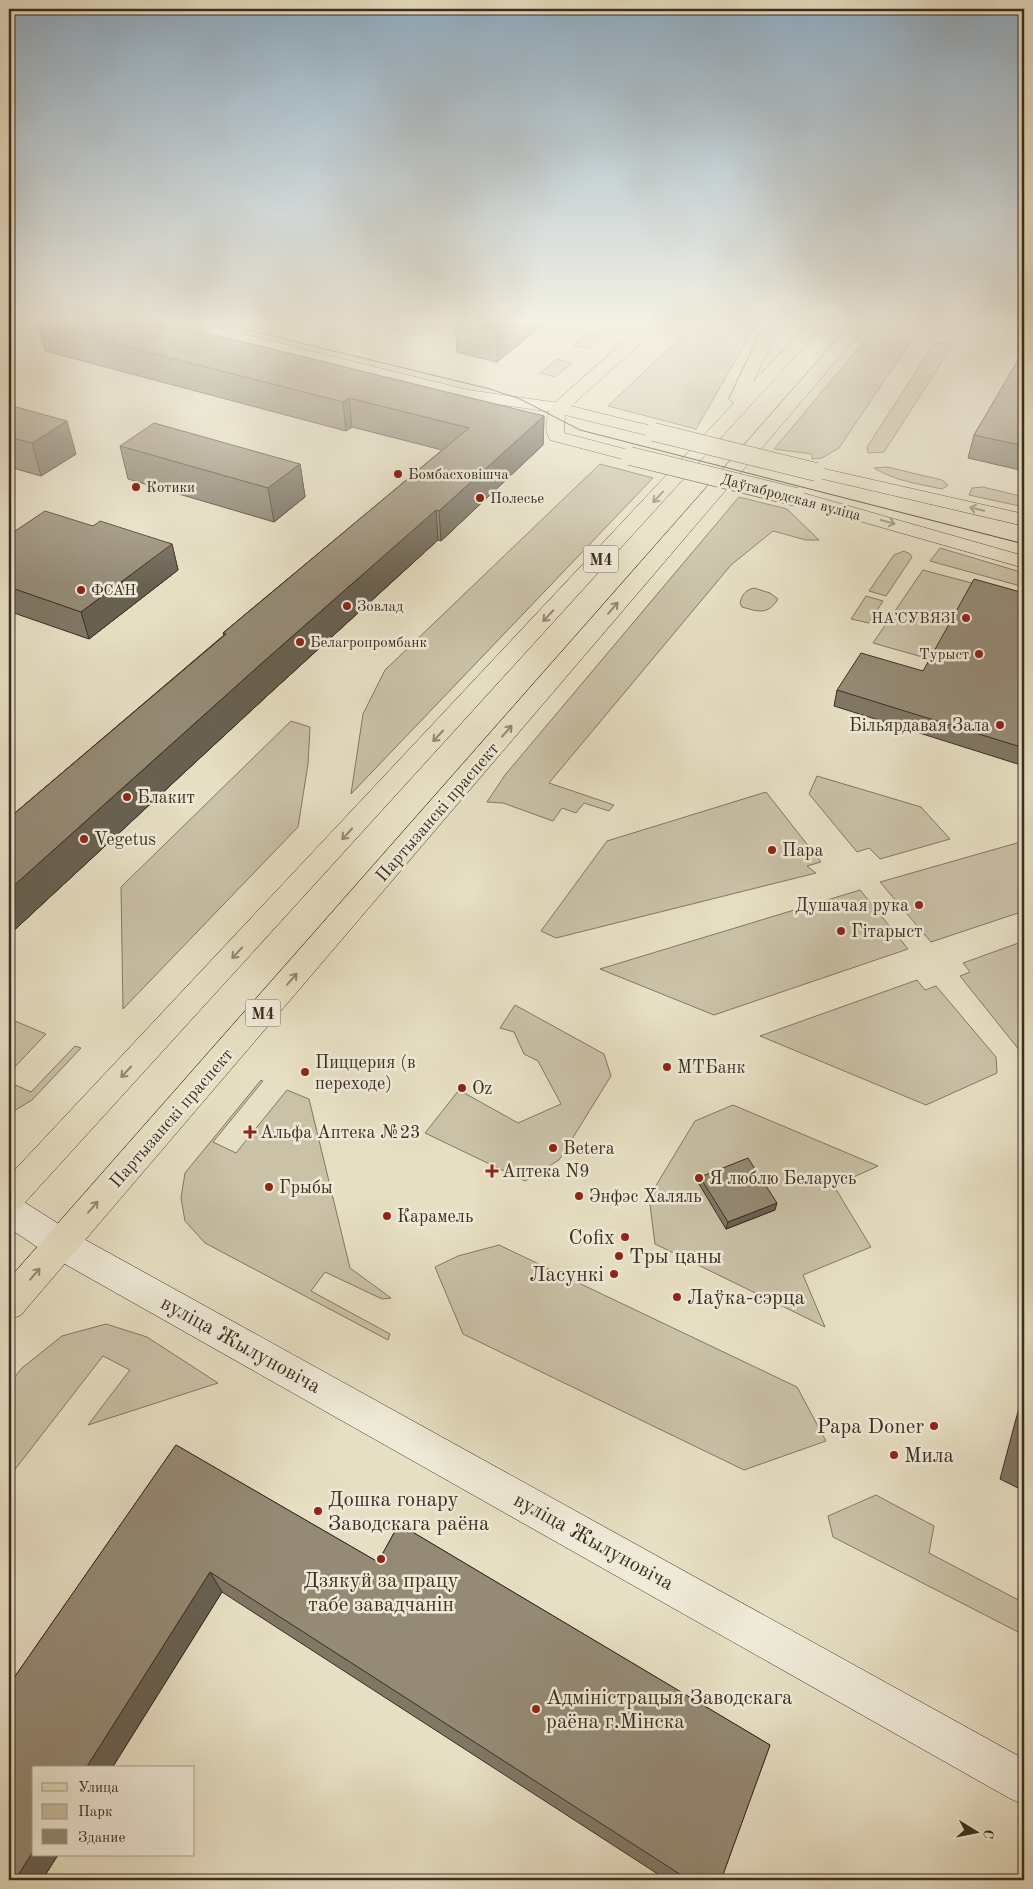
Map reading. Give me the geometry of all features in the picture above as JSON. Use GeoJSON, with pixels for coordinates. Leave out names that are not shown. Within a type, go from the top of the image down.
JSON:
{"type":"FeatureCollection","features":[{"type":"Feature","properties":{"kind":"main road"},"geometry":{"type":"LineString","coordinates":[[455,407],[473,412]]}},
{"type":"Feature","properties":{"kind":"main road"},"geometry":{"type":"LineString","coordinates":[[553,407],[559,408]]}},
{"type":"Feature","properties":{"kind":"main road"},"geometry":{"type":"LineString","coordinates":[[724,425],[733,407]]}},
{"type":"Feature","properties":{"kind":"main road","name":"М4"},"geometry":{"type":"LineString","coordinates":[[9,1198],[740,407]]}},
{"type":"Feature","properties":{"kind":"main road","name":"Партызанскі праспект"},"geometry":{"type":"LineString","coordinates":[[9,1304],[787,407]]}},
{"type":"Feature","properties":{"kind":"main road","name":"Даўгабродская вуліца"},"geometry":{"type":"LineString","coordinates":[[1024,520],[825,475],[559,408],[548,433],[630,456],[841,509],[1024,562]]}},
{"type":"Feature","properties":{"kind":"main road"},"geometry":{"type":"LineString","coordinates":[[825,475],[841,509]]}},
{"type":"Feature","properties":{"kind":"main road","name":"вуліца Жылуновіча"},"geometry":{"type":"LineString","coordinates":[[9,1210],[61,1244],[1024,1783]]}},
{"type":"Feature","properties":{"kind":"green space"},"geometry":{"type":"Polygon","coordinates":[[[612,407],[709,407],[696,429],[612,407]]]}},
{"type":"Feature","properties":{"kind":"green space"},"geometry":{"type":"Polygon","coordinates":[[[809,407],[867,407],[839,448],[822,458],[812,459],[812,454],[774,449],[809,407]]]}},
{"type":"Feature","properties":{"kind":"green space"},"geometry":{"type":"Polygon","coordinates":[[[893,407],[913,407],[884,452],[868,453],[867,447],[893,407]]]}},
{"type":"Feature","properties":{"kind":"green space"},"geometry":{"type":"Polygon","coordinates":[[[600,464],[653,478],[351,794],[363,714],[385,670],[600,464]]]}},
{"type":"Feature","properties":{"kind":"green space"},"geometry":{"type":"Polygon","coordinates":[[[887,467],[942,480],[948,485],[942,489],[916,484],[890,476],[874,468],[887,467]]]}},
{"type":"Feature","properties":{"kind":"green space"},"geometry":{"type":"Polygon","coordinates":[[[983,487],[1024,497],[1024,507],[969,495],[972,488],[983,487]]]}},
{"type":"Feature","properties":{"kind":"green space"},"geometry":{"type":"Polygon","coordinates":[[[739,497],[787,509],[819,540],[806,540],[773,531],[731,565],[549,783],[614,805],[609,811],[584,803],[576,813],[562,808],[553,821],[503,803],[487,802],[505,775],[739,497]]]}},
{"type":"Feature","properties":{"kind":"green space"},"geometry":{"type":"Polygon","coordinates":[[[940,548],[1024,573],[1024,587],[930,561],[940,548]]]}},
{"type":"Feature","properties":{"kind":"green space"},"geometry":{"type":"Polygon","coordinates":[[[904,551],[912,557],[886,596],[869,591],[894,555],[904,551]]]}},
{"type":"Feature","properties":{"kind":"green space"},"geometry":{"type":"Polygon","coordinates":[[[923,570],[1024,597],[933,660],[873,643],[923,570]]]}},
{"type":"Feature","properties":{"kind":"green space"},"geometry":{"type":"Polygon","coordinates":[[[754,588],[770,593],[778,599],[771,608],[763,611],[742,607],[740,603],[743,595],[748,590],[754,588]]]}},
{"type":"Feature","properties":{"kind":"green space"},"geometry":{"type":"Polygon","coordinates":[[[866,596],[883,601],[869,623],[851,619],[866,596]]]}},
{"type":"Feature","properties":{"kind":"green space"},"geometry":{"type":"Polygon","coordinates":[[[291,721],[310,727],[308,764],[298,827],[123,1009],[121,887],[291,721]]]}},
{"type":"Feature","properties":{"kind":"green space"},"geometry":{"type":"Polygon","coordinates":[[[817,776],[921,807],[950,839],[880,859],[869,848],[857,852],[809,794],[817,776]]]}},
{"type":"Feature","properties":{"kind":"green space"},"geometry":{"type":"Polygon","coordinates":[[[766,792],[821,862],[807,866],[816,873],[556,938],[541,931],[607,841],[766,792]]]}},
{"type":"Feature","properties":{"kind":"green space"},"geometry":{"type":"Polygon","coordinates":[[[1024,841],[1024,911],[931,942],[880,882],[1024,841]]]}},
{"type":"Feature","properties":{"kind":"green space"},"geometry":{"type":"Polygon","coordinates":[[[860,890],[908,949],[714,1015],[600,969],[860,890]]]}},
{"type":"Feature","properties":{"kind":"green space"},"geometry":{"type":"Polygon","coordinates":[[[1024,941],[1024,1056],[960,976],[970,972],[963,963],[1024,941]]]}},
{"type":"Feature","properties":{"kind":"green space"},"geometry":{"type":"Polygon","coordinates":[[[917,980],[925,990],[936,986],[996,1057],[997,1073],[926,1105],[760,1036],[917,980]]]}},
{"type":"Feature","properties":{"kind":"green space"},"geometry":{"type":"Polygon","coordinates":[[[515,1005],[604,1054],[611,1076],[559,1160],[525,1181],[425,1133],[459,1090],[518,1123],[561,1104],[538,1061],[524,1054],[514,1032],[500,1028],[515,1005]]]}},
{"type":"Feature","properties":{"kind":"green space"},"geometry":{"type":"Polygon","coordinates":[[[15,1021],[46,1034],[9,1073],[9,1028],[15,1021]]]}},
{"type":"Feature","properties":{"kind":"green space"},"geometry":{"type":"Polygon","coordinates":[[[75,1046],[81,1048],[32,1100],[9,1114],[9,1082],[31,1092],[75,1046]]]}},
{"type":"Feature","properties":{"kind":"green space"},"geometry":{"type":"Polygon","coordinates":[[[261,1080],[263,1081],[213,1142],[236,1153],[287,1090],[309,1099],[350,1268],[391,1298],[382,1299],[325,1272],[311,1291],[390,1334],[388,1340],[205,1243],[185,1221],[181,1198],[185,1173],[261,1080]]]}},
{"type":"Feature","properties":{"kind":"green space"},"geometry":{"type":"Polygon","coordinates":[[[733,1105],[878,1166],[834,1186],[871,1247],[803,1275],[825,1327],[655,1244],[649,1197],[695,1121],[733,1105]]]}},
{"type":"Feature","properties":{"kind":"green space"},"geometry":{"type":"Polygon","coordinates":[[[499,1245],[797,1387],[826,1441],[744,1470],[463,1334],[435,1267],[458,1256],[499,1245]]]}},
{"type":"Feature","properties":{"kind":"green space"},"geometry":{"type":"Polygon","coordinates":[[[106,1324],[147,1337],[218,1383],[88,1425],[130,1370],[103,1356],[9,1477],[9,1384],[22,1368],[62,1336],[106,1324]]]}},
{"type":"Feature","properties":{"kind":"green space"},"geometry":{"type":"Polygon","coordinates":[[[876,1495],[934,1526],[929,1553],[1024,1603],[1024,1635],[833,1537],[828,1516],[876,1495]]]}},
{"type":"Feature","properties":{"kind":"building"},"geometry":{"type":"Polygon","coordinates":[[[9,407],[17,407],[67,421],[32,443],[9,437],[9,407]]]}},
{"type":"Feature","properties":{"kind":"building"},"geometry":{"type":"Polygon","coordinates":[[[386,407],[508,407],[544,416],[439,511],[436,510],[262,663],[9,890],[9,818],[226,634],[223,633],[469,428],[386,407]]]}},
{"type":"Feature","properties":{"kind":"building"},"geometry":{"type":"Polygon","coordinates":[[[990,407],[1024,407],[1024,446],[974,435],[990,407]]]}},
{"type":"Feature","properties":{"kind":"building"},"geometry":{"type":"Polygon","coordinates":[[[154,423],[300,464],[268,488],[120,446],[154,423]]]}},
{"type":"Feature","properties":{"kind":"building"},"geometry":{"type":"Polygon","coordinates":[[[45,511],[93,526],[100,521],[172,544],[81,612],[9,587],[9,584],[13,581],[9,579],[9,535],[45,511]]]}},
{"type":"Feature","properties":{"kind":"building"},"geometry":{"type":"Polygon","coordinates":[[[974,579],[1024,593],[1024,748],[837,690],[861,653],[923,671],[974,579]]]}},
{"type":"Feature","properties":{"kind":"building"},"geometry":{"type":"Polygon","coordinates":[[[748,1158],[777,1203],[728,1222],[700,1177],[748,1158]]]}},
{"type":"Feature","properties":{"kind":"building"},"geometry":{"type":"Polygon","coordinates":[[[1024,1440],[1024,1455],[1021,1453],[1024,1440]]]}},
{"type":"Feature","properties":{"kind":"building"},"geometry":{"type":"Polygon","coordinates":[[[176,1445],[378,1562],[399,1524],[770,1745],[721,1880],[689,1880],[210,1572],[87,1766],[32,1766],[32,1853],[15,1880],[9,1880],[9,1685],[176,1445]]]}},
{"type":"Feature","properties":{"kind":"tram line"},"geometry":{"type":"LineString","coordinates":[[536,407],[580,430],[1024,544]]}},
{"type":"Feature","properties":{"kind":"place","name":"Бомбасховішча"},"geometry":{"type":"Point","coordinates":[398,474]}},
{"type":"Feature","properties":{"kind":"place","name":"Котики"},"geometry":{"type":"Point","coordinates":[136,487]}},
{"type":"Feature","properties":{"kind":"place","name":"Полесье"},"geometry":{"type":"Point","coordinates":[480,498]}},
{"type":"Feature","properties":{"kind":"place","name":"ФСАН"},"geometry":{"type":"Point","coordinates":[81,590]}},
{"type":"Feature","properties":{"kind":"place","name":"Зовлад"},"geometry":{"type":"Point","coordinates":[347,606]}},
{"type":"Feature","properties":{"kind":"place","name":"НАʼСУВЯЗІ"},"geometry":{"type":"Point","coordinates":[966,618]}},
{"type":"Feature","properties":{"kind":"place","name":"Белагропромбанк"},"geometry":{"type":"Point","coordinates":[300,642]}},
{"type":"Feature","properties":{"kind":"place","name":"Турыст"},"geometry":{"type":"Point","coordinates":[979,654]}},
{"type":"Feature","properties":{"kind":"place","name":"Більярдавая Зала"},"geometry":{"type":"Point","coordinates":[1000,725]}},
{"type":"Feature","properties":{"kind":"place","name":"Блакит"},"geometry":{"type":"Point","coordinates":[127,797]}},
{"type":"Feature","properties":{"kind":"place","name":"Vegetus"},"geometry":{"type":"Point","coordinates":[84,839]}},
{"type":"Feature","properties":{"kind":"place","name":"Пара"},"geometry":{"type":"Point","coordinates":[772,850]}},
{"type":"Feature","properties":{"kind":"place","name":"Душачая рука"},"geometry":{"type":"Point","coordinates":[919,905]}},
{"type":"Feature","properties":{"kind":"place","name":"Гітарыст"},"geometry":{"type":"Point","coordinates":[841,931]}},
{"type":"Feature","properties":{"kind":"place","name":"МТБанк"},"geometry":{"type":"Point","coordinates":[667,1067]}},
{"type":"Feature","properties":{"kind":"place","name":"Пиццерия (в переходе)"},"geometry":{"type":"Point","coordinates":[305,1072]}},
{"type":"Feature","properties":{"kind":"place","name":"Oz"},"geometry":{"type":"Point","coordinates":[462,1088]}},
{"type":"Feature","properties":{"kind":"place","name":"Альфа Аптека №23"},"geometry":{"type":"Point","coordinates":[250,1132]}},
{"type":"Feature","properties":{"kind":"place","name":"Betera"},"geometry":{"type":"Point","coordinates":[553,1148]}},
{"type":"Feature","properties":{"kind":"place","name":"Аптека N9"},"geometry":{"type":"Point","coordinates":[492,1171]}},
{"type":"Feature","properties":{"kind":"place","name":"Я люблю Беларусь"},"geometry":{"type":"Point","coordinates":[699,1178]}},
{"type":"Feature","properties":{"kind":"place","name":"Грыбы"},"geometry":{"type":"Point","coordinates":[269,1187]}},
{"type":"Feature","properties":{"kind":"place","name":"Энфэс Халяль"},"geometry":{"type":"Point","coordinates":[579,1196]}},
{"type":"Feature","properties":{"kind":"place","name":"Карамель"},"geometry":{"type":"Point","coordinates":[387,1216]}},
{"type":"Feature","properties":{"kind":"place","name":"Cofix"},"geometry":{"type":"Point","coordinates":[625,1237]}},
{"type":"Feature","properties":{"kind":"place","name":"Тры цаны"},"geometry":{"type":"Point","coordinates":[619,1256]}},
{"type":"Feature","properties":{"kind":"place","name":"Ласункі"},"geometry":{"type":"Point","coordinates":[614,1274]}},
{"type":"Feature","properties":{"kind":"place","name":"Лаўка-сэрца"},"geometry":{"type":"Point","coordinates":[677,1297]}},
{"type":"Feature","properties":{"kind":"place","name":"Papa Doner"},"geometry":{"type":"Point","coordinates":[934,1426]}},
{"type":"Feature","properties":{"kind":"place","name":"Мила"},"geometry":{"type":"Point","coordinates":[894,1455]}},
{"type":"Feature","properties":{"kind":"place","name":"Дошка гонару Заводскага раёна"},"geometry":{"type":"Point","coordinates":[318,1511]}},
{"type":"Feature","properties":{"kind":"place","name":"Дзякуй за працу табе завадчанін"},"geometry":{"type":"Point","coordinates":[381,1559]}},
{"type":"Feature","properties":{"kind":"place","name":"Адміністрацыя Заводскага раёна г.Мінска"},"geometry":{"type":"Point","coordinates":[536,1709]}}]}
